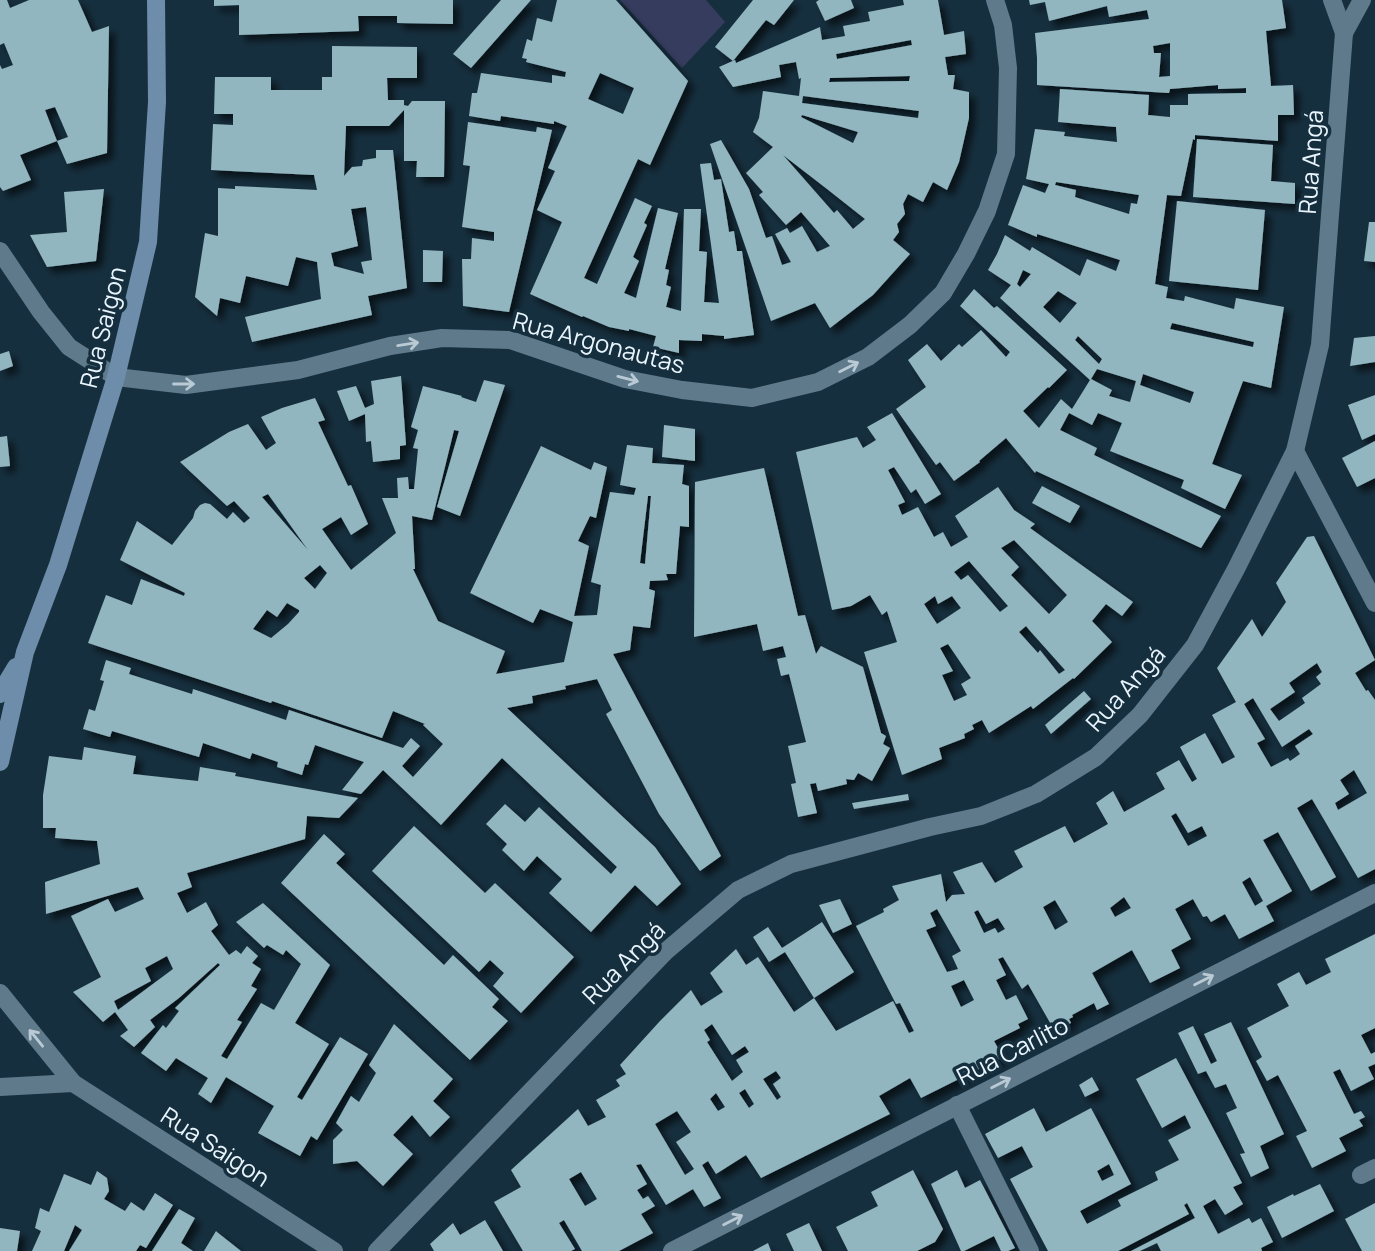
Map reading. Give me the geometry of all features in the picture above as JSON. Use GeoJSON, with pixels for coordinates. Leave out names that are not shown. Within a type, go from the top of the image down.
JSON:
{"type":"FeatureCollection","features":[{"type":"Feature","properties":{"kind":"street","name":"Rua Saigon"},"geometry":{"type":"LineString","coordinates":[[0,762],[25,652],[58,565],[116,377],[148,242],[157,102],[156,0]]}},
{"type":"Feature","properties":{"kind":"street","name":"Rua Argonautas"},"geometry":{"type":"LineString","coordinates":[[116,377],[186,385],[298,370],[390,346],[442,338],[510,340],[625,379],[682,390],[752,398],[818,382],[868,357],[910,326],[943,293],[987,211],[1006,154],[1008,110],[1008,68],[1003,25],[995,0]]}},
{"type":"Feature","properties":{"kind":"street"},"geometry":{"type":"LineString","coordinates":[[1332,0],[1344,33]]}},
{"type":"Feature","properties":{"kind":"street","name":"Rua Angá"},"geometry":{"type":"LineString","coordinates":[[377,1251],[665,952],[738,890],[791,864],[981,816],[1036,794],[1096,757],[1140,715],[1195,645],[1295,451],[1321,345],[1344,33],[1362,0]]}},
{"type":"Feature","properties":{"kind":"street"},"geometry":{"type":"LineString","coordinates":[[0,251],[41,312],[69,347],[116,377]]}},
{"type":"Feature","properties":{"kind":"street"},"geometry":{"type":"LineString","coordinates":[[1295,451],[1375,603]]}},
{"type":"Feature","properties":{"kind":"street","name":"Rua Saigon"},"geometry":{"type":"LineString","coordinates":[[0,694],[25,652]]}},
{"type":"Feature","properties":{"kind":"street","name":"Rua Carlito"},"geometry":{"type":"LineString","coordinates":[[672,1251],[1375,893]]}},
{"type":"Feature","properties":{"kind":"street","name":"Rua Saigon"},"geometry":{"type":"LineString","coordinates":[[0,993],[73,1083],[334,1251]]}},
{"type":"Feature","properties":{"kind":"street"},"geometry":{"type":"LineString","coordinates":[[0,1087],[73,1083]]}},
{"type":"Feature","properties":{"kind":"street"},"geometry":{"type":"LineString","coordinates":[[957,1105],[1030,1251]]}},
{"type":"Feature","properties":{"kind":"shaded area"},"geometry":{"type":"Polygon","coordinates":[[[620,0],[706,0],[725,22],[682,68],[620,0]]]}},
{"type":"Feature","properties":{"kind":"building"},"geometry":{"type":"Polygon","coordinates":[[[0,0],[7,0],[10,8],[29,0],[78,0],[92,32],[109,26],[107,153],[67,164],[57,141],[20,155],[31,180],[3,191],[0,187],[0,65],[2,69],[13,65],[4,43],[0,45],[0,0]],[[55,107],[45,110],[57,141],[68,137],[55,107]]]}},
{"type":"Feature","properties":{"kind":"building"},"geometry":{"type":"Polygon","coordinates":[[[214,0],[453,0],[453,24],[397,23],[397,16],[358,16],[359,31],[239,35],[239,5],[214,6],[214,0]]]}},
{"type":"Feature","properties":{"kind":"building"},"geometry":{"type":"Polygon","coordinates":[[[501,0],[531,0],[471,68],[453,54],[501,0]]]}},
{"type":"Feature","properties":{"kind":"building"},"geometry":{"type":"Polygon","coordinates":[[[557,0],[616,0],[688,81],[650,165],[638,159],[584,278],[597,284],[635,198],[652,206],[633,257],[639,261],[624,293],[636,298],[658,208],[678,213],[665,269],[669,270],[666,285],[671,287],[666,307],[681,311],[684,209],[701,209],[699,251],[707,252],[704,302],[719,303],[700,164],[711,163],[714,180],[721,179],[729,232],[734,231],[737,251],[742,251],[754,335],[724,339],[724,336],[702,334],[702,341],[679,340],[679,353],[653,347],[656,336],[609,327],[530,294],[562,222],[537,210],[555,171],[548,168],[567,126],[554,121],[554,124],[501,116],[500,121],[469,116],[472,93],[477,93],[481,73],[552,83],[552,75],[565,77],[566,72],[526,62],[527,59],[522,58],[527,39],[532,41],[537,18],[552,22],[557,0]],[[600,73],[588,99],[623,114],[634,88],[600,73]]]}},
{"type":"Feature","properties":{"kind":"building"},"geometry":{"type":"Polygon","coordinates":[[[753,0],[794,0],[774,25],[766,20],[733,61],[715,47],[753,0]]]}},
{"type":"Feature","properties":{"kind":"building"},"geometry":{"type":"Polygon","coordinates":[[[851,0],[854,8],[825,21],[816,2],[851,0]]]}},
{"type":"Feature","properties":{"kind":"building"},"geometry":{"type":"Polygon","coordinates":[[[903,0],[938,0],[944,35],[964,31],[966,54],[945,57],[948,75],[955,75],[953,89],[969,92],[969,118],[959,162],[947,190],[933,182],[923,202],[908,194],[903,204],[905,214],[897,224],[899,232],[893,240],[910,254],[873,295],[830,328],[815,303],[771,321],[710,144],[721,140],[749,189],[766,238],[772,236],[782,265],[791,262],[775,234],[787,228],[790,233],[802,226],[817,252],[830,246],[801,212],[786,225],[759,195],[763,192],[746,173],[773,147],[753,132],[759,118],[763,91],[799,96],[801,78],[799,79],[796,62],[779,65],[781,77],[733,87],[719,67],[735,60],[736,63],[820,27],[822,40],[845,36],[843,26],[870,21],[868,12],[904,5],[903,0]],[[911,40],[836,54],[837,59],[912,45],[911,40]],[[910,76],[830,78],[829,82],[909,81],[910,76]],[[803,96],[802,103],[918,118],[919,111],[803,96]],[[802,115],[801,117],[853,143],[858,132],[802,115]],[[783,155],[834,213],[837,210],[853,229],[865,219],[783,155]]]}},
{"type":"Feature","properties":{"kind":"building"},"geometry":{"type":"Polygon","coordinates":[[[1029,0],[1282,0],[1286,28],[1266,31],[1271,86],[1293,85],[1294,115],[1278,115],[1278,141],[1195,135],[1181,196],[1167,195],[1155,284],[1168,287],[1166,298],[1184,301],[1185,296],[1234,309],[1236,298],[1284,307],[1271,388],[1243,381],[1212,464],[1242,475],[1225,509],[1181,488],[1184,480],[1110,451],[1122,423],[1098,413],[1092,425],[1069,413],[1060,430],[1097,448],[1094,455],[1221,516],[1201,548],[1036,471],[1035,473],[1006,438],[954,481],[940,462],[936,465],[896,409],[926,387],[908,360],[927,344],[941,361],[959,344],[962,347],[981,330],[1006,357],[1010,352],[960,306],[974,289],[994,308],[997,306],[1067,370],[1023,411],[1039,428],[1061,399],[1072,409],[1090,380],[1000,298],[1011,285],[988,270],[1005,235],[1030,251],[1032,247],[1080,276],[1087,259],[1116,271],[1120,260],[1037,234],[1037,237],[1008,225],[1023,185],[1045,193],[1049,184],[1026,179],[1035,129],[1065,132],[1064,136],[1117,142],[1116,127],[1058,122],[1060,89],[1149,95],[1148,115],[1170,117],[1170,105],[1188,105],[1188,94],[1246,93],[1246,88],[1218,89],[1218,85],[1170,89],[1169,93],[1037,85],[1035,33],[1149,19],[1147,10],[1109,17],[1107,6],[1049,21],[1045,2],[1030,5],[1029,0]],[[1170,43],[1153,46],[1154,53],[1161,53],[1159,77],[1170,76],[1170,43]],[[1056,182],[1055,185],[1076,190],[1075,197],[1129,214],[1131,203],[1137,204],[1139,195],[1056,182]],[[1023,270],[1017,284],[1020,287],[1031,274],[1023,270]],[[1058,291],[1043,307],[1060,323],[1077,303],[1058,291]],[[1172,323],[1170,329],[1253,347],[1254,342],[1172,323]],[[1078,336],[1075,340],[1099,364],[1102,359],[1078,336]],[[1097,369],[1091,379],[1112,390],[1109,396],[1130,402],[1136,381],[1097,369]],[[1143,374],[1140,385],[1190,403],[1194,392],[1143,374]]]}},
{"type":"Feature","properties":{"kind":"building"},"geometry":{"type":"Polygon","coordinates":[[[332,46],[417,47],[417,78],[387,78],[388,100],[404,100],[404,105],[408,106],[412,101],[445,101],[444,177],[416,177],[417,161],[404,161],[404,110],[389,126],[346,126],[344,176],[352,167],[362,166],[363,160],[376,158],[376,150],[393,150],[407,288],[368,296],[372,315],[252,342],[245,317],[321,299],[317,262],[296,257],[288,286],[246,276],[240,303],[220,298],[217,316],[195,297],[205,233],[218,236],[218,188],[235,189],[235,186],[317,190],[314,175],[211,170],[213,124],[233,125],[233,114],[214,114],[215,77],[271,77],[271,90],[322,90],[322,77],[332,77],[332,46]],[[366,207],[351,209],[358,246],[331,253],[334,266],[364,274],[361,262],[372,260],[366,207]]]}},
{"type":"Feature","properties":{"kind":"building"},"geometry":{"type":"Polygon","coordinates":[[[468,122],[536,132],[537,127],[552,130],[509,312],[463,306],[462,259],[471,259],[472,238],[494,241],[494,232],[462,227],[470,166],[463,165],[468,122]]]}},
{"type":"Feature","properties":{"kind":"building"},"geometry":{"type":"Polygon","coordinates":[[[1197,139],[1273,145],[1271,181],[1295,183],[1295,204],[1193,197],[1197,139]]]}},
{"type":"Feature","properties":{"kind":"building"},"geometry":{"type":"Polygon","coordinates":[[[104,189],[96,261],[47,267],[30,235],[67,232],[64,192],[104,189]]]}},
{"type":"Feature","properties":{"kind":"building"},"geometry":{"type":"Polygon","coordinates":[[[1177,201],[1265,210],[1258,290],[1169,281],[1177,201]]]}},
{"type":"Feature","properties":{"kind":"building"},"geometry":{"type":"Polygon","coordinates":[[[1369,222],[1375,222],[1375,262],[1364,261],[1369,222]]]}},
{"type":"Feature","properties":{"kind":"building"},"geometry":{"type":"Polygon","coordinates":[[[423,250],[443,251],[442,282],[423,282],[423,250]]]}},
{"type":"Feature","properties":{"kind":"building"},"geometry":{"type":"Polygon","coordinates":[[[1375,336],[1375,362],[1350,366],[1354,338],[1375,336]]]}},
{"type":"Feature","properties":{"kind":"building"},"geometry":{"type":"Polygon","coordinates":[[[9,351],[13,366],[0,371],[0,354],[9,351]]]}},
{"type":"Feature","properties":{"kind":"building"},"geometry":{"type":"Polygon","coordinates":[[[401,376],[406,445],[400,446],[400,459],[373,462],[371,441],[366,442],[365,414],[349,421],[337,391],[356,386],[365,408],[374,404],[371,381],[401,376]]]}},
{"type":"Feature","properties":{"kind":"building"},"geometry":{"type":"Polygon","coordinates":[[[484,380],[505,385],[460,516],[437,507],[459,431],[454,430],[432,520],[412,516],[413,569],[438,621],[505,651],[496,674],[564,662],[573,622],[540,609],[533,623],[470,593],[541,446],[591,470],[594,462],[607,467],[596,518],[590,516],[578,541],[589,546],[574,616],[597,615],[601,585],[591,582],[610,492],[634,495],[636,488],[620,485],[627,445],[653,448],[652,463],[684,465],[682,484],[689,486],[689,527],[680,526],[676,574],[666,574],[668,580],[650,581],[649,589],[655,591],[650,628],[633,626],[630,650],[613,654],[721,856],[700,871],[659,814],[606,714],[612,710],[597,679],[532,696],[533,703],[507,708],[655,847],[681,884],[657,906],[635,885],[591,932],[549,893],[562,879],[537,856],[524,871],[502,850],[507,844],[486,824],[505,804],[525,822],[539,807],[611,874],[617,867],[502,758],[441,825],[383,770],[361,794],[342,790],[364,762],[315,745],[302,775],[277,767],[278,762],[252,753],[250,759],[203,743],[199,757],[112,731],[110,737],[83,729],[89,709],[95,711],[104,681],[100,680],[106,660],[131,668],[129,674],[192,694],[193,689],[286,720],[289,710],[403,748],[411,738],[420,746],[402,766],[413,777],[443,744],[423,725],[425,724],[393,711],[382,738],[88,643],[106,595],[132,605],[141,579],[184,596],[185,593],[120,560],[137,521],[172,545],[193,518],[195,511],[205,503],[210,504],[227,519],[233,512],[244,523],[250,518],[234,501],[227,506],[180,462],[229,432],[248,424],[266,450],[276,443],[261,417],[315,398],[325,420],[318,422],[368,524],[351,535],[341,517],[322,529],[351,570],[396,533],[382,498],[398,498],[397,478],[408,477],[409,489],[414,489],[418,449],[413,448],[418,430],[411,427],[423,386],[476,402],[484,380]],[[268,494],[262,497],[308,550],[268,494]],[[648,496],[640,563],[645,564],[651,496],[648,496]],[[320,565],[304,578],[315,589],[327,573],[320,565]],[[287,603],[277,617],[267,610],[253,629],[271,638],[288,624],[299,610],[287,603]]]}},
{"type":"Feature","properties":{"kind":"building"},"geometry":{"type":"Polygon","coordinates":[[[1375,395],[1375,434],[1362,440],[1348,405],[1375,395]]]}},
{"type":"Feature","properties":{"kind":"building"},"geometry":{"type":"Polygon","coordinates":[[[892,413],[941,494],[925,504],[916,489],[911,493],[894,467],[888,470],[905,502],[898,505],[902,515],[918,507],[934,537],[943,532],[951,547],[968,537],[955,516],[998,487],[1014,510],[1035,524],[1030,528],[1133,602],[1122,616],[1106,604],[1092,621],[1112,642],[1074,679],[1033,709],[1031,706],[989,733],[982,720],[972,725],[974,729],[964,734],[965,738],[939,748],[942,759],[902,775],[864,652],[897,642],[887,611],[882,615],[870,595],[851,606],[832,610],[796,452],[857,437],[863,448],[876,440],[867,427],[892,413]],[[1014,540],[1001,548],[1019,567],[1011,575],[1049,614],[1067,595],[1014,540]],[[969,561],[954,572],[961,580],[968,575],[1000,612],[1008,606],[969,561]],[[935,596],[924,604],[937,624],[961,608],[952,596],[938,604],[935,596]],[[1026,626],[1019,632],[1038,653],[1040,650],[1059,674],[1065,670],[1026,626]],[[948,644],[940,648],[953,671],[942,675],[954,701],[967,695],[961,684],[971,678],[948,644]]]}},
{"type":"Feature","properties":{"kind":"building"},"geometry":{"type":"Polygon","coordinates":[[[664,425],[695,429],[695,461],[662,457],[664,425]]]}},
{"type":"Feature","properties":{"kind":"building"},"geometry":{"type":"Polygon","coordinates":[[[7,436],[10,466],[0,467],[0,437],[7,436]]]}},
{"type":"Feature","properties":{"kind":"building"},"geometry":{"type":"Polygon","coordinates":[[[1375,441],[1375,478],[1357,487],[1342,458],[1375,441]]]}},
{"type":"Feature","properties":{"kind":"building"},"geometry":{"type":"Polygon","coordinates":[[[764,468],[798,616],[805,615],[816,654],[821,646],[863,667],[881,733],[886,736],[883,744],[890,748],[872,781],[858,773],[854,780],[846,779],[847,784],[818,791],[816,783],[810,784],[817,813],[798,817],[791,784],[796,783],[788,746],[806,742],[789,674],[781,676],[777,659],[786,657],[783,646],[763,651],[757,624],[694,637],[695,482],[764,468]]]}},
{"type":"Feature","properties":{"kind":"building"},"geometry":{"type":"Polygon","coordinates":[[[1042,486],[1080,506],[1070,523],[1032,503],[1042,486]]]}},
{"type":"Feature","properties":{"kind":"building"},"geometry":{"type":"Polygon","coordinates":[[[1314,536],[1375,660],[1355,673],[1375,700],[1375,869],[1358,878],[1312,799],[1297,808],[1336,877],[1311,891],[1278,832],[1263,840],[1292,891],[1266,906],[1274,921],[1239,939],[1225,914],[1211,922],[1207,916],[1203,917],[1193,899],[1175,909],[1191,939],[1171,950],[1180,968],[1150,983],[1132,950],[1092,973],[1109,1004],[1097,1010],[1094,1003],[1072,1015],[1069,1019],[1071,1023],[1058,1029],[1056,1026],[1053,1028],[1028,984],[1022,989],[1003,957],[998,959],[1006,975],[996,980],[1006,1000],[1016,995],[1028,1019],[1018,1024],[1020,1028],[994,1041],[1003,1057],[921,1098],[910,1078],[879,1096],[890,1114],[761,1178],[746,1155],[716,1174],[708,1161],[702,1165],[721,1198],[704,1207],[693,1189],[666,1205],[641,1164],[636,1165],[647,1184],[637,1190],[643,1199],[648,1196],[655,1206],[641,1214],[653,1233],[619,1251],[582,1251],[564,1220],[559,1223],[575,1249],[523,1251],[494,1202],[521,1187],[511,1170],[578,1109],[588,1126],[606,1117],[596,1100],[620,1086],[616,1080],[626,1074],[620,1065],[691,990],[701,1006],[723,992],[710,973],[736,949],[746,965],[758,957],[794,1012],[814,998],[836,1031],[893,1001],[909,1033],[914,1031],[900,1003],[896,1004],[856,926],[884,912],[883,909],[899,900],[892,886],[941,874],[946,902],[952,895],[965,894],[953,872],[982,862],[995,883],[1023,867],[1014,851],[1065,826],[1074,843],[1108,824],[1096,803],[1113,791],[1124,812],[1165,789],[1156,773],[1179,760],[1192,782],[1197,779],[1180,747],[1205,733],[1222,764],[1235,757],[1212,715],[1236,702],[1217,668],[1252,619],[1262,637],[1286,602],[1276,583],[1307,537],[1314,536]],[[1317,663],[1289,683],[1295,692],[1270,709],[1279,721],[1305,703],[1302,698],[1321,684],[1316,677],[1322,672],[1317,663]],[[1253,698],[1244,704],[1265,739],[1257,743],[1271,767],[1288,758],[1290,761],[1300,754],[1295,746],[1313,734],[1309,729],[1282,747],[1253,698]],[[1354,770],[1340,780],[1349,794],[1335,803],[1338,810],[1367,793],[1354,770]],[[1176,813],[1171,816],[1188,846],[1207,836],[1202,826],[1188,833],[1176,813]],[[1250,877],[1242,882],[1255,906],[1263,901],[1250,877]],[[1124,897],[1110,908],[1115,917],[1131,908],[1124,897]],[[1055,900],[1043,907],[1055,930],[1068,922],[1055,900]],[[937,909],[930,913],[936,926],[926,930],[947,972],[958,969],[952,956],[961,951],[937,909]],[[978,910],[974,912],[984,933],[995,928],[998,933],[1005,929],[998,918],[986,924],[978,910]],[[964,980],[951,986],[961,1007],[974,1000],[964,980]],[[712,1024],[704,1030],[710,1040],[707,1042],[732,1081],[743,1072],[736,1060],[749,1052],[745,1046],[732,1055],[712,1024]],[[776,1071],[763,1079],[777,1100],[781,1097],[773,1084],[781,1078],[776,1071]],[[745,1089],[739,1093],[749,1108],[754,1104],[745,1089]],[[716,1093],[710,1099],[718,1111],[725,1107],[716,1093]],[[677,1111],[655,1124],[685,1175],[694,1169],[676,1142],[691,1132],[677,1111]],[[581,1172],[569,1179],[585,1206],[597,1199],[581,1172]]]}},
{"type":"Feature","properties":{"kind":"building"},"geometry":{"type":"Polygon","coordinates":[[[1084,691],[1091,699],[1051,734],[1045,725],[1084,691]]]}},
{"type":"Feature","properties":{"kind":"building"},"geometry":{"type":"Polygon","coordinates":[[[84,747],[136,756],[133,774],[198,781],[200,767],[358,798],[339,818],[307,816],[305,839],[187,873],[192,887],[177,893],[187,913],[206,902],[218,925],[211,931],[229,955],[236,950],[241,954],[247,946],[258,956],[252,963],[261,969],[251,986],[257,989],[237,1020],[242,1022],[221,1056],[227,1059],[261,1003],[274,1010],[301,964],[286,950],[283,955],[267,945],[264,948],[236,922],[263,903],[330,965],[295,1023],[329,1044],[297,1097],[302,1100],[340,1037],[368,1054],[317,1140],[311,1136],[300,1156],[258,1133],[274,1106],[226,1077],[211,1103],[198,1094],[208,1078],[176,1058],[166,1071],[141,1053],[163,1025],[166,1028],[179,1011],[175,1008],[220,965],[218,963],[150,1020],[155,1027],[134,1047],[120,1036],[128,1030],[115,1012],[103,1022],[73,992],[101,977],[71,916],[108,899],[115,912],[144,899],[138,887],[46,914],[45,882],[100,864],[97,841],[55,838],[56,828],[43,828],[43,795],[49,756],[82,760],[84,747]],[[167,956],[145,968],[151,981],[114,1001],[118,1010],[173,969],[167,956]]]}},
{"type":"Feature","properties":{"kind":"building"},"geometry":{"type":"Polygon","coordinates":[[[908,794],[909,800],[854,809],[852,803],[908,794]]]}},
{"type":"Feature","properties":{"kind":"building"},"geometry":{"type":"Polygon","coordinates":[[[414,826],[485,893],[495,883],[574,957],[521,1013],[493,986],[504,973],[490,960],[479,972],[372,871],[414,826]]]}},
{"type":"Feature","properties":{"kind":"building"},"geometry":{"type":"Polygon","coordinates":[[[324,834],[345,854],[336,863],[444,965],[453,955],[499,999],[492,1007],[508,1021],[470,1060],[281,883],[324,834]]]}},
{"type":"Feature","properties":{"kind":"building"},"geometry":{"type":"Polygon","coordinates":[[[840,899],[852,924],[833,933],[819,905],[840,899]]]}},
{"type":"Feature","properties":{"kind":"building"},"geometry":{"type":"Polygon","coordinates":[[[822,922],[854,972],[814,998],[785,952],[769,962],[753,937],[768,927],[782,948],[822,922]]]}},
{"type":"Feature","properties":{"kind":"building"},"geometry":{"type":"Polygon","coordinates":[[[1375,934],[1375,1028],[1361,1035],[1371,1054],[1375,1052],[1375,1064],[1368,1067],[1374,1079],[1351,1091],[1340,1069],[1333,1072],[1354,1114],[1361,1111],[1365,1117],[1359,1120],[1363,1126],[1339,1138],[1346,1151],[1312,1168],[1296,1136],[1307,1131],[1278,1075],[1267,1081],[1256,1061],[1262,1057],[1247,1028],[1289,1006],[1277,984],[1299,972],[1306,985],[1331,972],[1325,959],[1375,934]]]}},
{"type":"Feature","properties":{"kind":"building"},"geometry":{"type":"Polygon","coordinates":[[[1231,1022],[1284,1134],[1260,1146],[1269,1168],[1251,1177],[1240,1154],[1245,1153],[1226,1113],[1237,1108],[1226,1084],[1215,1088],[1206,1071],[1198,1074],[1178,1033],[1193,1026],[1211,1064],[1217,1061],[1204,1034],[1231,1022]]]}},
{"type":"Feature","properties":{"kind":"building"},"geometry":{"type":"Polygon","coordinates":[[[394,1024],[453,1079],[433,1101],[450,1117],[430,1137],[412,1115],[393,1135],[413,1154],[383,1186],[357,1161],[333,1164],[333,1140],[343,1130],[336,1123],[351,1096],[359,1102],[376,1073],[369,1065],[394,1024]]]}},
{"type":"Feature","properties":{"kind":"building"},"geometry":{"type":"Polygon","coordinates":[[[1176,1058],[1242,1183],[1233,1187],[1243,1204],[1225,1215],[1215,1199],[1203,1206],[1218,1234],[1249,1218],[1252,1223],[1261,1218],[1273,1242],[1261,1248],[1262,1251],[1161,1251],[1157,1243],[1140,1251],[1131,1251],[1195,1218],[1187,1203],[1184,1205],[1189,1214],[1118,1251],[1048,1251],[1010,1179],[1033,1167],[1022,1146],[998,1158],[985,1134],[1034,1108],[1046,1132],[1091,1108],[1131,1184],[1080,1211],[1087,1224],[1121,1206],[1118,1200],[1158,1180],[1155,1172],[1179,1160],[1168,1140],[1191,1128],[1185,1115],[1162,1128],[1136,1079],[1176,1058]],[[1109,1164],[1097,1171],[1102,1181],[1114,1175],[1109,1164]]]}},
{"type":"Feature","properties":{"kind":"building"},"geometry":{"type":"Polygon","coordinates":[[[1092,1077],[1099,1090],[1085,1097],[1079,1085],[1092,1077]]]}},
{"type":"Feature","properties":{"kind":"building"},"geometry":{"type":"Polygon","coordinates":[[[913,1170],[943,1229],[935,1242],[917,1251],[848,1251],[836,1227],[878,1206],[871,1192],[913,1170]]]}},
{"type":"Feature","properties":{"kind":"building"},"geometry":{"type":"Polygon","coordinates":[[[957,1170],[965,1188],[980,1180],[1015,1248],[1001,1251],[994,1236],[961,1251],[931,1184],[957,1170]]]}},
{"type":"Feature","properties":{"kind":"building"},"geometry":{"type":"Polygon","coordinates":[[[97,1171],[107,1178],[109,1191],[104,1199],[125,1211],[131,1202],[144,1211],[155,1193],[173,1205],[146,1248],[140,1245],[136,1251],[69,1251],[82,1230],[75,1225],[64,1251],[32,1251],[41,1231],[35,1228],[40,1208],[49,1212],[64,1174],[91,1185],[97,1171]]]}},
{"type":"Feature","properties":{"kind":"building"},"geometry":{"type":"Polygon","coordinates":[[[1320,1184],[1334,1211],[1282,1238],[1267,1207],[1320,1184]]]}},
{"type":"Feature","properties":{"kind":"building"},"geometry":{"type":"Polygon","coordinates":[[[1375,1203],[1375,1251],[1362,1251],[1345,1219],[1375,1203]]]}},
{"type":"Feature","properties":{"kind":"building"},"geometry":{"type":"Polygon","coordinates":[[[179,1209],[195,1218],[181,1243],[193,1251],[152,1251],[179,1209]]]}},
{"type":"Feature","properties":{"kind":"building"},"geometry":{"type":"Polygon","coordinates":[[[485,1220],[503,1251],[434,1251],[430,1244],[453,1223],[460,1235],[485,1220]]]}},
{"type":"Feature","properties":{"kind":"building"},"geometry":{"type":"Polygon","coordinates":[[[809,1223],[822,1251],[794,1251],[786,1234],[809,1223]]]}},
{"type":"Feature","properties":{"kind":"building"},"geometry":{"type":"Polygon","coordinates":[[[0,1228],[20,1231],[17,1251],[0,1251],[0,1228]]]}},
{"type":"Feature","properties":{"kind":"building"},"geometry":{"type":"Polygon","coordinates":[[[217,1232],[241,1251],[204,1251],[217,1232]]]}},
{"type":"Feature","properties":{"kind":"building"},"geometry":{"type":"Polygon","coordinates":[[[768,1243],[771,1251],[753,1251],[768,1243]]]}}]}
